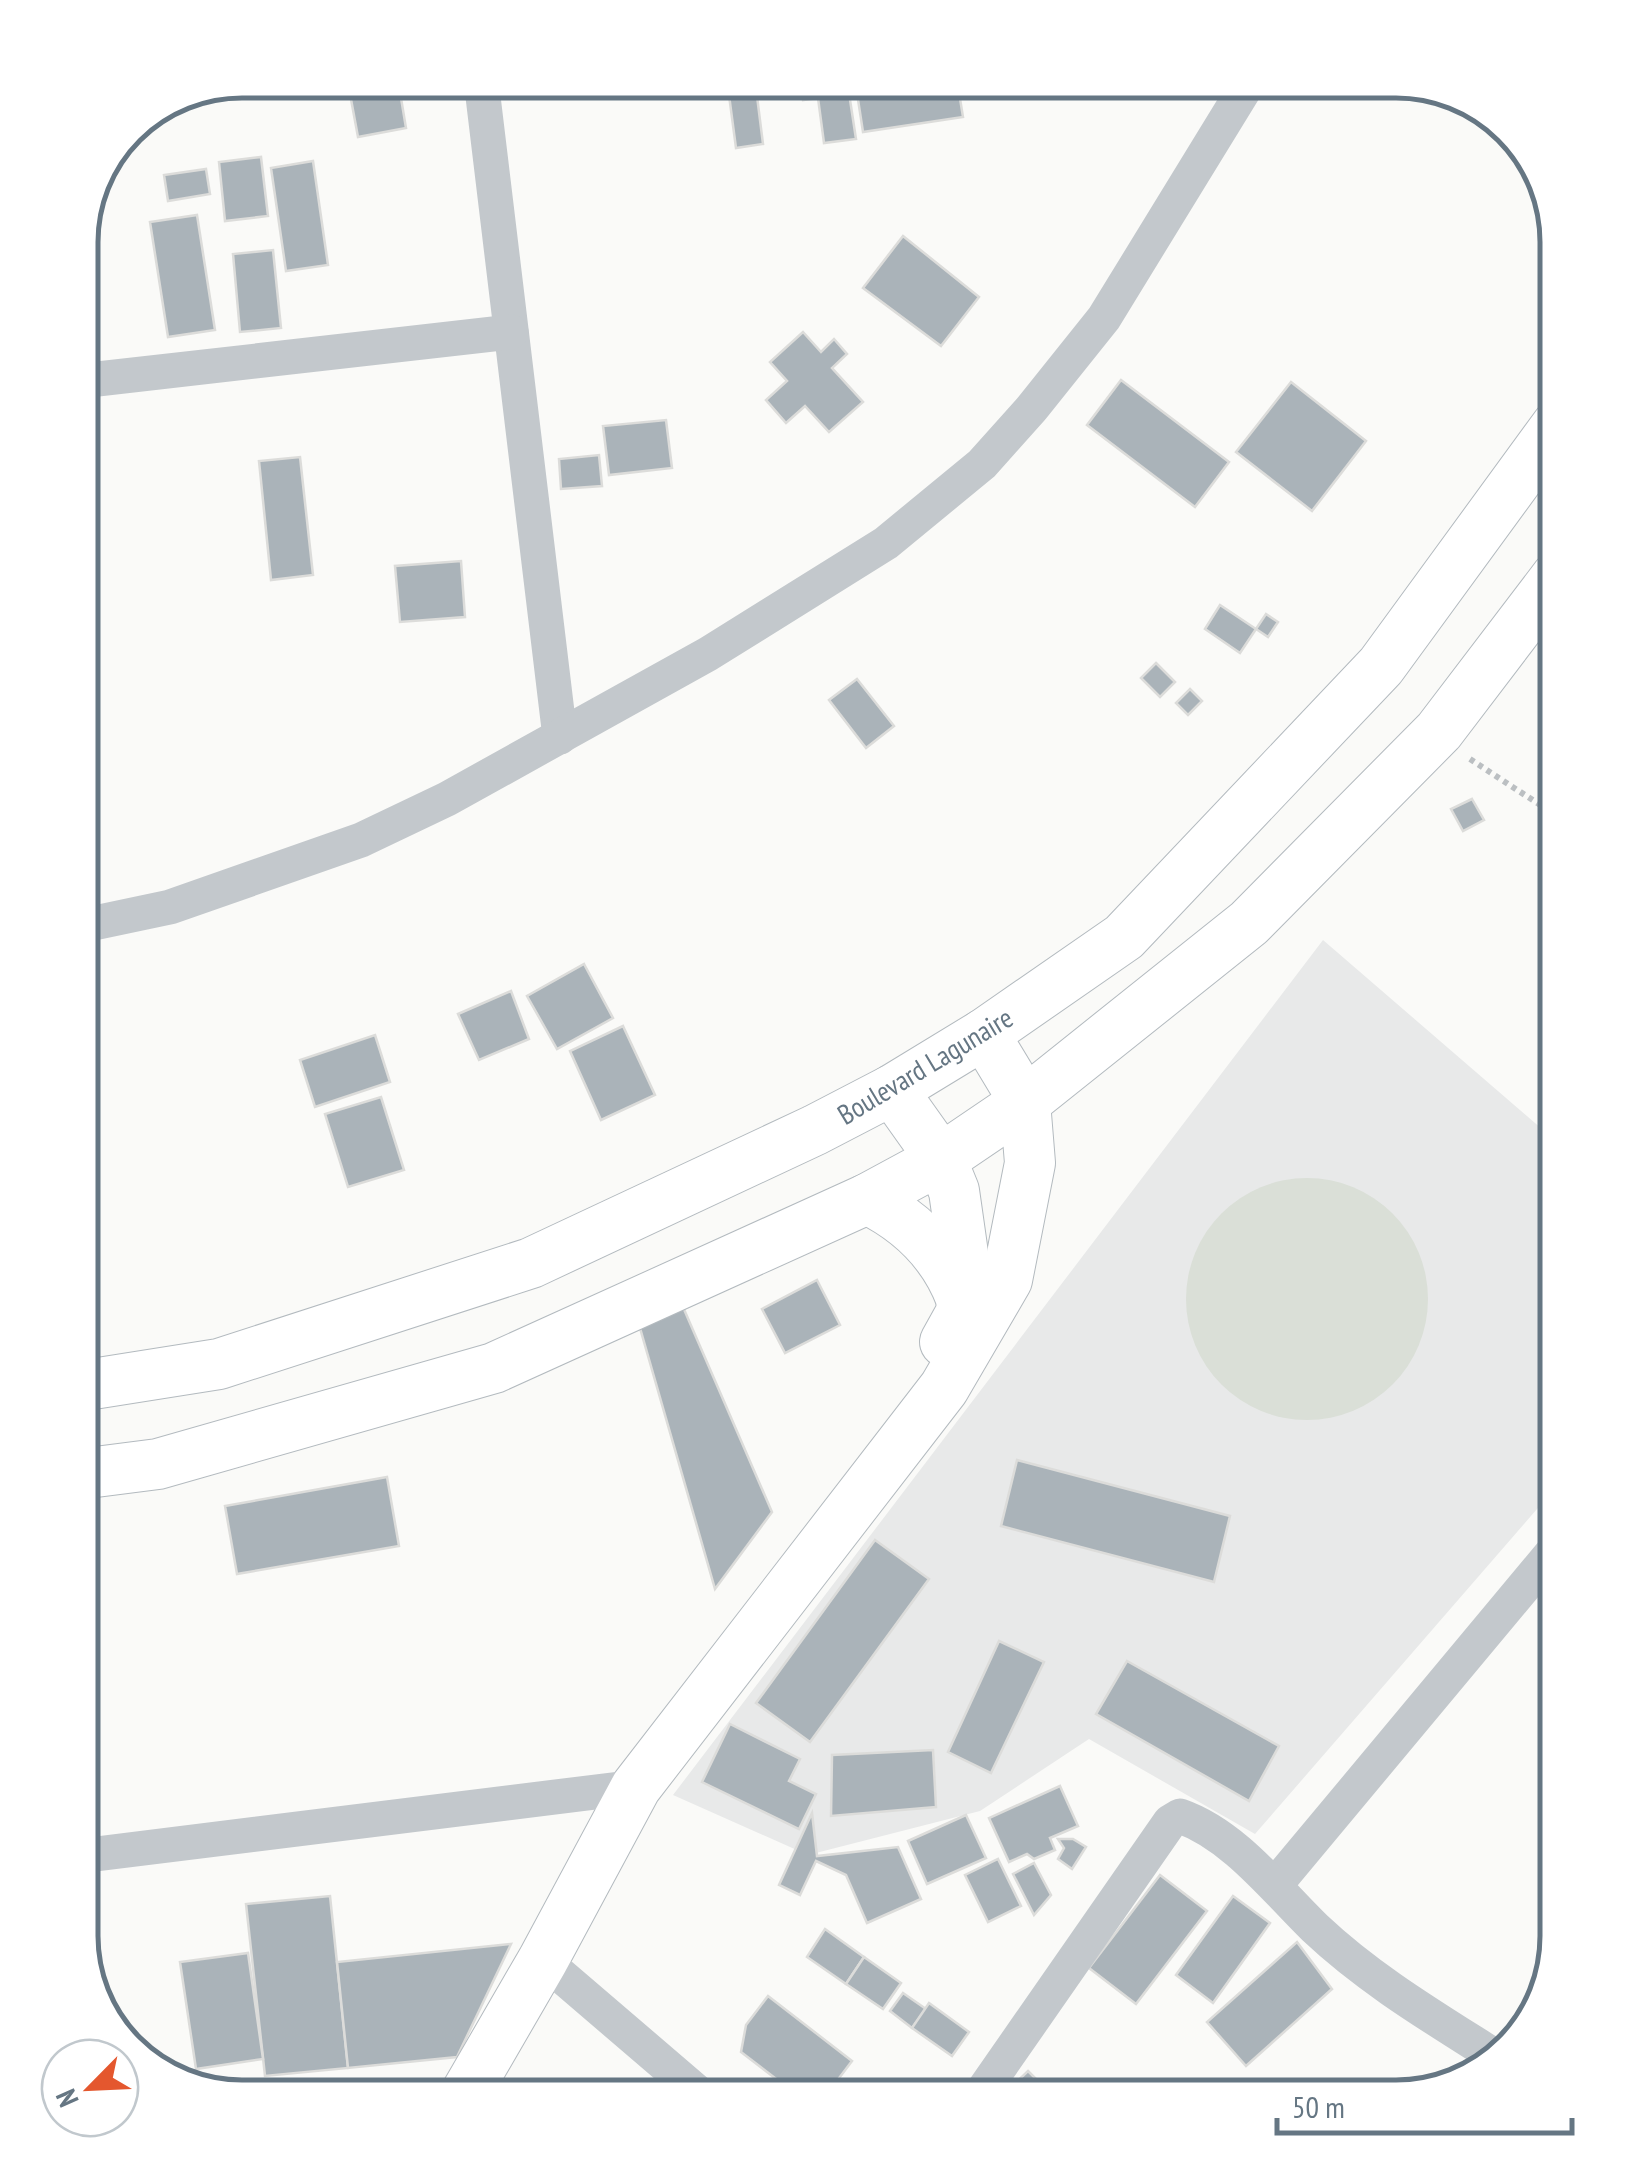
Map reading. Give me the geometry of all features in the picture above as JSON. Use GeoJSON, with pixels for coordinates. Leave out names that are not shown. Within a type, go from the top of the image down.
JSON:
{"type":"FeatureCollection","features":[{"type":"Feature","properties":{"kind":"main road","name":"Boulevard Lagunaire"},"geometry":{"type":"LineString","coordinates":[[98,1383],[219,1364],[531,1264],[815,1130],[892,1090],[984,1034],[1124,938],[1382,666],[1540,449]]}},
{"type":"Feature","properties":{"kind":"main road"},"geometry":{"type":"LineString","coordinates":[[98,1472],[158,1464],[494,1368],[867,1200],[941,1159],[1026,1102],[1249,924],[1439,731],[1540,598]]}},
{"type":"Feature","properties":{"kind":"main road"},"geometry":{"type":"LineString","coordinates":[[472,2080],[636,1788],[944,1388],[1007,1280],[1030,1163],[1026,1102],[984,1034]]}},
{"type":"Feature","properties":{"kind":"main road"},"geometry":{"type":"LineString","coordinates":[[863,1491],[960,1316],[967,1282],[954,1192],[941,1159],[892,1090]]}},
{"type":"Feature","properties":{"kind":"main road"},"geometry":{"type":"LineString","coordinates":[[867,1200],[890,1210],[918,1232],[952,1275],[962,1302]]}},
{"type":"Feature","properties":{"kind":"street"},"geometry":{"type":"LineString","coordinates":[[484,98],[560,737]]}},
{"type":"Feature","properties":{"kind":"street"},"geometry":{"type":"LineString","coordinates":[[98,922],[170,907],[361,840],[560,737],[886,543],[982,464],[1104,318],[1239,98]]}},
{"type":"Feature","properties":{"kind":"street"},"geometry":{"type":"LineString","coordinates":[[98,379],[512,332]]}},
{"type":"Feature","properties":{"kind":"street"},"geometry":{"type":"LineString","coordinates":[[1276,1884],[1540,1567]]}},
{"type":"Feature","properties":{"kind":"street"},"geometry":{"type":"LineString","coordinates":[[98,1854],[636,1788]]}},
{"type":"Feature","properties":{"kind":"street"},"geometry":{"type":"LineString","coordinates":[[991,2080],[1170,1822],[1180,1816],[1192,1820],[1276,1884],[1315,1927],[1382,1984],[1484,2049]]}},
{"type":"Feature","properties":{"kind":"street"},"geometry":{"type":"LineString","coordinates":[[542,1960],[683,2080]]}},
{"type":"Feature","properties":{"kind":"path"},"geometry":{"type":"LineString","coordinates":[[1439,731],[1477,766],[1540,805]]}},
{"type":"Feature","properties":{"kind":"shaded area"},"geometry":{"type":"Polygon","coordinates":[[[1323,940],[1540,1127],[1540,1506],[1255,1834],[1089,1739],[980,1811],[808,1855],[673,1795],[1323,940]]]}},
{"type":"Feature","properties":{"kind":"shaded area"},"geometry":{"type":"Polygon","coordinates":[[[1307,1178],[1353,1187],[1393,1213],[1419,1253],[1428,1299],[1419,1345],[1393,1385],[1353,1411],[1307,1420],[1261,1411],[1221,1385],[1195,1345],[1186,1299],[1195,1253],[1221,1213],[1261,1187],[1307,1178]]]}},
{"type":"Feature","properties":{"kind":"building"},"geometry":{"type":"Polygon","coordinates":[[[351,98],[401,98],[406,128],[358,137],[351,98]]]}},
{"type":"Feature","properties":{"kind":"building"},"geometry":{"type":"Polygon","coordinates":[[[729,98],[757,98],[763,144],[736,148],[729,98]]]}},
{"type":"Feature","properties":{"kind":"building"},"geometry":{"type":"Polygon","coordinates":[[[818,98],[850,98],[856,139],[824,143],[818,98]]]}},
{"type":"Feature","properties":{"kind":"building"},"geometry":{"type":"Polygon","coordinates":[[[858,98],[960,98],[963,117],[863,132],[858,98]]]}},
{"type":"Feature","properties":{"kind":"building"},"geometry":{"type":"Polygon","coordinates":[[[261,157],[268,216],[225,221],[219,162],[261,157]]]}},
{"type":"Feature","properties":{"kind":"building"},"geometry":{"type":"Polygon","coordinates":[[[313,161],[328,265],[286,271],[271,168],[313,161]]]}},
{"type":"Feature","properties":{"kind":"building"},"geometry":{"type":"Polygon","coordinates":[[[206,169],[210,194],[168,201],[164,175],[206,169]]]}},
{"type":"Feature","properties":{"kind":"building"},"geometry":{"type":"Polygon","coordinates":[[[197,215],[215,330],[168,337],[150,222],[197,215]]]}},
{"type":"Feature","properties":{"kind":"building"},"geometry":{"type":"Polygon","coordinates":[[[903,236],[979,297],[941,346],[863,288],[903,236]]]}},
{"type":"Feature","properties":{"kind":"building"},"geometry":{"type":"Polygon","coordinates":[[[273,250],[281,328],[240,332],[233,254],[273,250]]]}},
{"type":"Feature","properties":{"kind":"building"},"geometry":{"type":"Polygon","coordinates":[[[803,332],[821,352],[834,339],[847,354],[832,368],[863,402],[829,432],[805,406],[786,423],[766,400],[787,381],[770,362],[803,332]]]}},
{"type":"Feature","properties":{"kind":"building"},"geometry":{"type":"Polygon","coordinates":[[[1121,380],[1229,462],[1195,507],[1087,425],[1121,380]]]}},
{"type":"Feature","properties":{"kind":"building"},"geometry":{"type":"Polygon","coordinates":[[[1291,382],[1366,441],[1312,511],[1236,452],[1291,382]]]}},
{"type":"Feature","properties":{"kind":"building"},"geometry":{"type":"Polygon","coordinates":[[[666,420],[672,468],[609,475],[603,426],[666,420]]]}},
{"type":"Feature","properties":{"kind":"building"},"geometry":{"type":"Polygon","coordinates":[[[599,455],[602,486],[561,489],[559,459],[599,455]]]}},
{"type":"Feature","properties":{"kind":"building"},"geometry":{"type":"Polygon","coordinates":[[[300,457],[313,575],[271,580],[259,461],[300,457]]]}},
{"type":"Feature","properties":{"kind":"building"},"geometry":{"type":"Polygon","coordinates":[[[461,561],[465,617],[400,622],[395,566],[461,561]]]}},
{"type":"Feature","properties":{"kind":"building"},"geometry":{"type":"Polygon","coordinates":[[[1220,605],[1256,629],[1240,653],[1205,629],[1220,605]]]}},
{"type":"Feature","properties":{"kind":"building"},"geometry":{"type":"Polygon","coordinates":[[[1266,614],[1278,622],[1268,637],[1256,629],[1266,614]]]}},
{"type":"Feature","properties":{"kind":"building"},"geometry":{"type":"Polygon","coordinates":[[[1156,663],[1175,682],[1160,697],[1141,678],[1156,663]]]}},
{"type":"Feature","properties":{"kind":"building"},"geometry":{"type":"Polygon","coordinates":[[[857,679],[894,726],[866,748],[829,700],[857,679]]]}},
{"type":"Feature","properties":{"kind":"building"},"geometry":{"type":"Polygon","coordinates":[[[1190,689],[1202,701],[1188,715],[1176,703],[1190,689]]]}},
{"type":"Feature","properties":{"kind":"building"},"geometry":{"type":"Polygon","coordinates":[[[1472,799],[1484,820],[1463,831],[1451,809],[1472,799]]]}},
{"type":"Feature","properties":{"kind":"building"},"geometry":{"type":"Polygon","coordinates":[[[584,964],[613,1018],[557,1049],[527,996],[584,964]]]}},
{"type":"Feature","properties":{"kind":"building"},"geometry":{"type":"Polygon","coordinates":[[[511,991],[529,1039],[479,1060],[458,1014],[511,991]]]}},
{"type":"Feature","properties":{"kind":"building"},"geometry":{"type":"Polygon","coordinates":[[[623,1026],[655,1095],[601,1120],[570,1051],[623,1026]]]}},
{"type":"Feature","properties":{"kind":"building"},"geometry":{"type":"Polygon","coordinates":[[[375,1035],[390,1082],[315,1107],[300,1060],[375,1035]]]}},
{"type":"Feature","properties":{"kind":"building"},"geometry":{"type":"Polygon","coordinates":[[[381,1097],[404,1170],[348,1187],[325,1114],[381,1097]]]}},
{"type":"Feature","properties":{"kind":"building"},"geometry":{"type":"Polygon","coordinates":[[[817,1280],[840,1325],[785,1353],[762,1309],[817,1280]]]}},
{"type":"Feature","properties":{"kind":"building"},"geometry":{"type":"Polygon","coordinates":[[[683,1307],[772,1512],[715,1589],[638,1321],[683,1307]]]}},
{"type":"Feature","properties":{"kind":"building"},"geometry":{"type":"Polygon","coordinates":[[[1017,1460],[1230,1516],[1214,1582],[1001,1526],[1017,1460]]]}},
{"type":"Feature","properties":{"kind":"building"},"geometry":{"type":"Polygon","coordinates":[[[387,1477],[399,1546],[237,1574],[225,1506],[387,1477]]]}},
{"type":"Feature","properties":{"kind":"building"},"geometry":{"type":"Polygon","coordinates":[[[875,1540],[929,1579],[810,1742],[756,1703],[875,1540]]]}},
{"type":"Feature","properties":{"kind":"building"},"geometry":{"type":"Polygon","coordinates":[[[999,1641],[1044,1662],[991,1773],[948,1752],[999,1641]]]}},
{"type":"Feature","properties":{"kind":"building"},"geometry":{"type":"Polygon","coordinates":[[[1127,1661],[1279,1746],[1249,1801],[1096,1714],[1127,1661]]]}},
{"type":"Feature","properties":{"kind":"building"},"geometry":{"type":"Polygon","coordinates":[[[730,1724],[800,1759],[789,1781],[816,1794],[799,1829],[702,1782],[730,1724]]]}},
{"type":"Feature","properties":{"kind":"building"},"geometry":{"type":"Polygon","coordinates":[[[933,1750],[936,1807],[831,1816],[832,1755],[933,1750]]]}},
{"type":"Feature","properties":{"kind":"building"},"geometry":{"type":"Polygon","coordinates":[[[1060,1786],[1078,1826],[1050,1838],[1055,1850],[1034,1859],[1027,1854],[1009,1862],[989,1818],[1060,1786]]]}},
{"type":"Feature","properties":{"kind":"building"},"geometry":{"type":"Polygon","coordinates":[[[812,1813],[817,1856],[898,1847],[921,1899],[867,1923],[846,1875],[816,1861],[800,1895],[779,1885],[812,1813]]]}},
{"type":"Feature","properties":{"kind":"building"},"geometry":{"type":"Polygon","coordinates":[[[966,1815],[986,1858],[927,1884],[908,1841],[966,1815]]]}},
{"type":"Feature","properties":{"kind":"building"},"geometry":{"type":"Polygon","coordinates":[[[1058,1839],[1073,1839],[1086,1847],[1072,1869],[1058,1859],[1064,1848],[1058,1839]]]}},
{"type":"Feature","properties":{"kind":"building"},"geometry":{"type":"Polygon","coordinates":[[[998,1859],[1021,1906],[988,1922],[965,1875],[998,1859]]]}},
{"type":"Feature","properties":{"kind":"building"},"geometry":{"type":"Polygon","coordinates":[[[1034,1863],[1051,1895],[1034,1915],[1013,1874],[1034,1863]]]}},
{"type":"Feature","properties":{"kind":"building"},"geometry":{"type":"Polygon","coordinates":[[[1160,1875],[1207,1911],[1136,2004],[1089,1968],[1160,1875]]]}},
{"type":"Feature","properties":{"kind":"building"},"geometry":{"type":"Polygon","coordinates":[[[330,1896],[348,2068],[265,2076],[246,1904],[330,1896]]]}},
{"type":"Feature","properties":{"kind":"building"},"geometry":{"type":"Polygon","coordinates":[[[1233,1896],[1270,1923],[1213,2003],[1176,1975],[1233,1896]]]}},
{"type":"Feature","properties":{"kind":"building"},"geometry":{"type":"Polygon","coordinates":[[[825,1929],[864,1957],[846,1984],[807,1957],[825,1929]]]}},
{"type":"Feature","properties":{"kind":"building"},"geometry":{"type":"Polygon","coordinates":[[[1297,1942],[1332,1989],[1246,2066],[1207,2022],[1297,1942]]]}},
{"type":"Feature","properties":{"kind":"building"},"geometry":{"type":"Polygon","coordinates":[[[511,1944],[457,2057],[348,2068],[337,1962],[511,1944]]]}},
{"type":"Feature","properties":{"kind":"building"},"geometry":{"type":"Polygon","coordinates":[[[248,1953],[263,2059],[196,2069],[180,1962],[248,1953]]]}},
{"type":"Feature","properties":{"kind":"building"},"geometry":{"type":"Polygon","coordinates":[[[864,1957],[901,1983],[883,2009],[846,1984],[864,1957]]]}},
{"type":"Feature","properties":{"kind":"building"},"geometry":{"type":"Polygon","coordinates":[[[903,1993],[926,2009],[912,2028],[890,2011],[903,1993]]]}},
{"type":"Feature","properties":{"kind":"building"},"geometry":{"type":"Polygon","coordinates":[[[768,1996],[852,2061],[838,2080],[778,2080],[741,2052],[746,2025],[768,1996]]]}},
{"type":"Feature","properties":{"kind":"building"},"geometry":{"type":"Polygon","coordinates":[[[929,2003],[969,2032],[952,2056],[912,2028],[929,2003]]]}},
{"type":"Feature","properties":{"kind":"building"},"geometry":{"type":"Polygon","coordinates":[[[1028,2071],[1037,2080],[1019,2080],[1028,2071]]]}}]}
